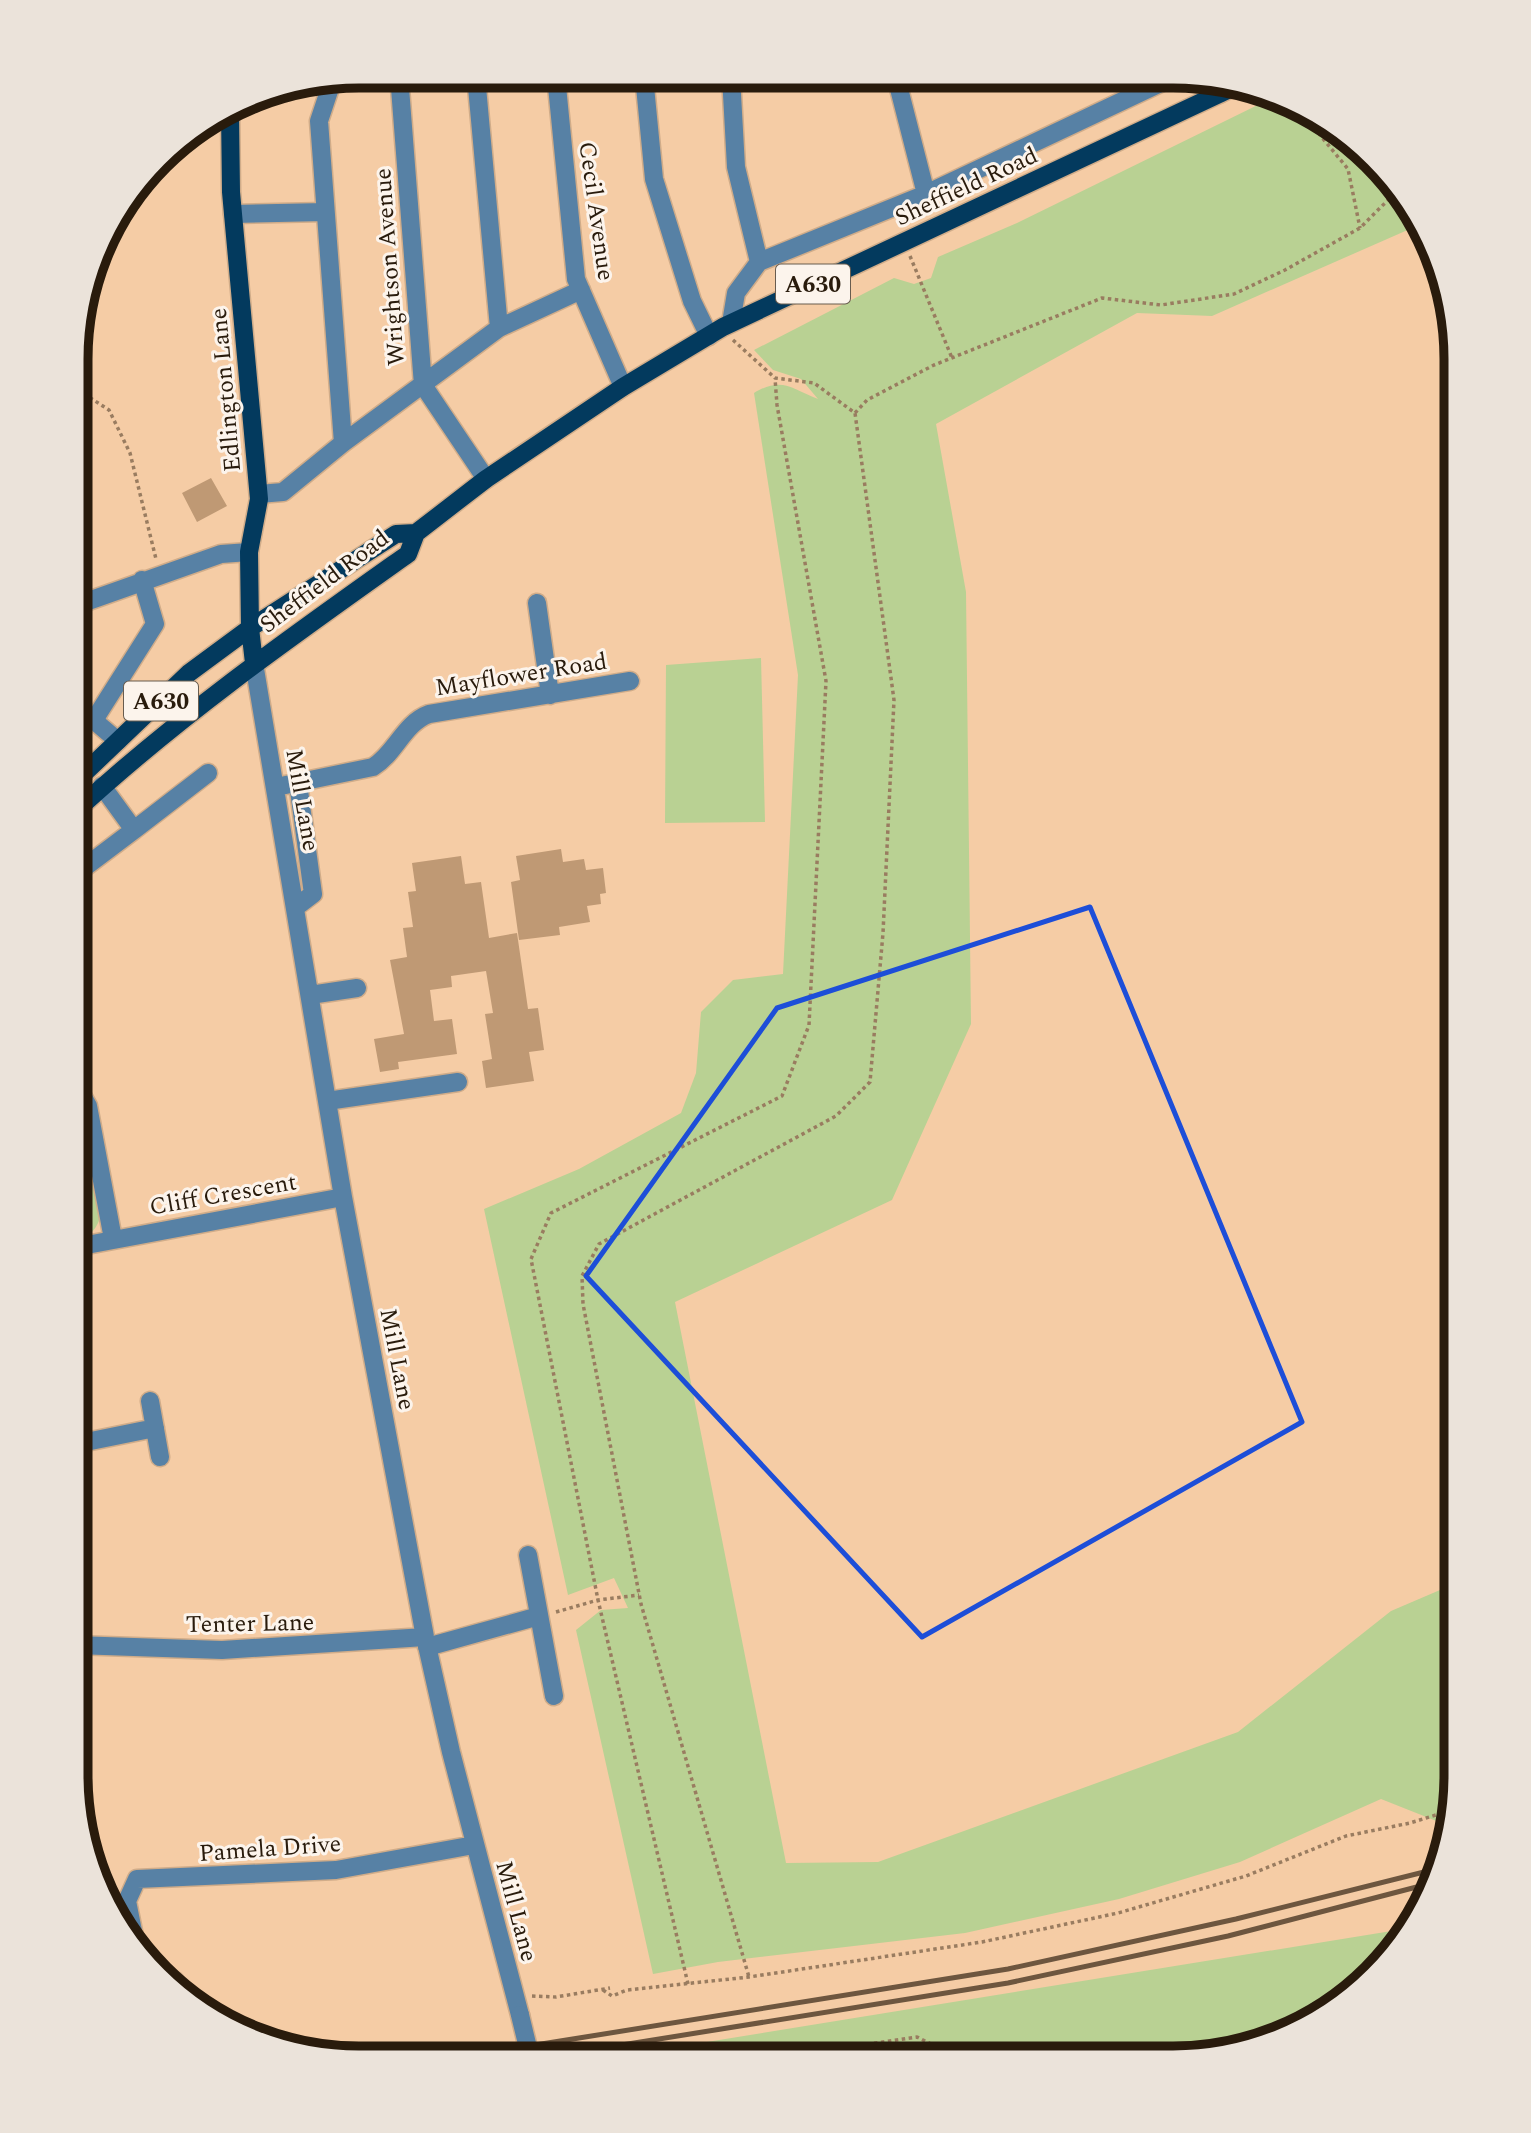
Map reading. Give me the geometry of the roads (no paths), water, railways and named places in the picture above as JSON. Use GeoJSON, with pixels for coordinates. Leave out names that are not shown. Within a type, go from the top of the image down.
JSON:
{"type":"FeatureCollection","features":[{"type":"Feature","properties":{"kind":"main road","name":"Sheffield Road"},"geometry":{"type":"LineString","coordinates":[[254,663],[408,554],[416,533],[486,479],[623,387],[721,328],[904,242],[1209,90]]}},
{"type":"Feature","properties":{"kind":"main road","name":"Edlington Lane"},"geometry":{"type":"LineString","coordinates":[[229,121],[233,214],[259,494],[249,552],[250,628],[254,663]]}},
{"type":"Feature","properties":{"kind":"main road","name":"Sheffield Road"},"geometry":{"type":"LineString","coordinates":[[250,628],[397,534],[416,533]]}},
{"type":"Feature","properties":{"kind":"main road","name":"A630"},"geometry":{"type":"LineString","coordinates":[[88,770],[189,673],[250,628]]}},
{"type":"Feature","properties":{"kind":"main road","name":"A630"},"geometry":{"type":"LineString","coordinates":[[88,799],[254,663]]}},
{"type":"Feature","properties":{"kind":"street","name":"Wrightson Avenue"},"geometry":{"type":"LineString","coordinates":[[400,88],[423,385],[486,479]]}},
{"type":"Feature","properties":{"kind":"street"},"geometry":{"type":"LineString","coordinates":[[477,88],[499,328]]}},
{"type":"Feature","properties":{"kind":"street","name":"Cecil Avenue"},"geometry":{"type":"LineString","coordinates":[[557,88],[573,257],[581,290],[623,387]]}},
{"type":"Feature","properties":{"kind":"street"},"geometry":{"type":"LineString","coordinates":[[646,88],[654,179],[692,301],[721,328],[736,293],[759,262],[736,167],[732,88]]}},
{"type":"Feature","properties":{"kind":"street"},"geometry":{"type":"LineString","coordinates":[[899,88],[926,194]]}},
{"type":"Feature","properties":{"kind":"street","name":"Sheffield Road"},"geometry":{"type":"LineString","coordinates":[[759,262],[926,194],[1150,88]]}},
{"type":"Feature","properties":{"kind":"street"},"geometry":{"type":"LineString","coordinates":[[330,89],[319,121],[343,443]]}},
{"type":"Feature","properties":{"kind":"street"},"geometry":{"type":"LineString","coordinates":[[233,214],[325,212]]}},
{"type":"Feature","properties":{"kind":"street"},"geometry":{"type":"LineString","coordinates":[[259,494],[283,492],[343,443],[499,328],[581,290]]}},
{"type":"Feature","properties":{"kind":"street"},"geometry":{"type":"LineString","coordinates":[[88,601],[160,573],[221,554],[249,552]]}},
{"type":"Feature","properties":{"kind":"street"},"geometry":{"type":"LineString","coordinates":[[118,741],[98,724],[96,717],[155,624],[142,580]]}},
{"type":"Feature","properties":{"kind":"street"},"geometry":{"type":"LineString","coordinates":[[537,603],[550,695]]}},
{"type":"Feature","properties":{"kind":"street","name":"Mill Lane"},"geometry":{"type":"LineString","coordinates":[[254,663],[343,1197],[426,1642],[474,1845],[528,2046]]}},
{"type":"Feature","properties":{"kind":"street","name":"Mayflower Road"},"geometry":{"type":"LineString","coordinates":[[276,787],[373,767],[382,762],[418,718],[429,714],[630,681]]}},
{"type":"Feature","properties":{"kind":"street"},"geometry":{"type":"LineString","coordinates":[[88,865],[208,773]]}},
{"type":"Feature","properties":{"kind":"street"},"geometry":{"type":"LineString","coordinates":[[296,907],[313,894],[298,783]]}},
{"type":"Feature","properties":{"kind":"street"},"geometry":{"type":"LineString","coordinates":[[102,786],[134,830]]}},
{"type":"Feature","properties":{"kind":"street"},"geometry":{"type":"LineString","coordinates":[[310,995],[357,988]]}},
{"type":"Feature","properties":{"kind":"street"},"geometry":{"type":"LineString","coordinates":[[327,1101],[458,1082]]}},
{"type":"Feature","properties":{"kind":"street"},"geometry":{"type":"LineString","coordinates":[[88,1106],[113,1240]]}},
{"type":"Feature","properties":{"kind":"street","name":"Cliff Crescent"},"geometry":{"type":"LineString","coordinates":[[88,1245],[343,1197]]}},
{"type":"Feature","properties":{"kind":"street"},"geometry":{"type":"LineString","coordinates":[[150,1401],[160,1457]]}},
{"type":"Feature","properties":{"kind":"street"},"geometry":{"type":"LineString","coordinates":[[88,1442],[155,1428]]}},
{"type":"Feature","properties":{"kind":"street"},"geometry":{"type":"LineString","coordinates":[[528,1555],[554,1696]]}},
{"type":"Feature","properties":{"kind":"street","name":"Tenter Lane"},"geometry":{"type":"LineString","coordinates":[[88,1645],[222,1650],[426,1642],[540,1616]]}},
{"type":"Feature","properties":{"kind":"street","name":"Pamela Drive"},"geometry":{"type":"LineString","coordinates":[[131,1922],[127,1901],[136,1879],[336,1870],[474,1845]]}},
{"type":"Feature","properties":{"kind":"railway"},"geometry":{"type":"LineString","coordinates":[[529,2046],[1008,1969],[1236,1919],[1425,1872]]}},
{"type":"Feature","properties":{"kind":"railway"},"geometry":{"type":"LineString","coordinates":[[615,2046],[1008,1983],[1228,1936],[1419,1886]]}}]}
